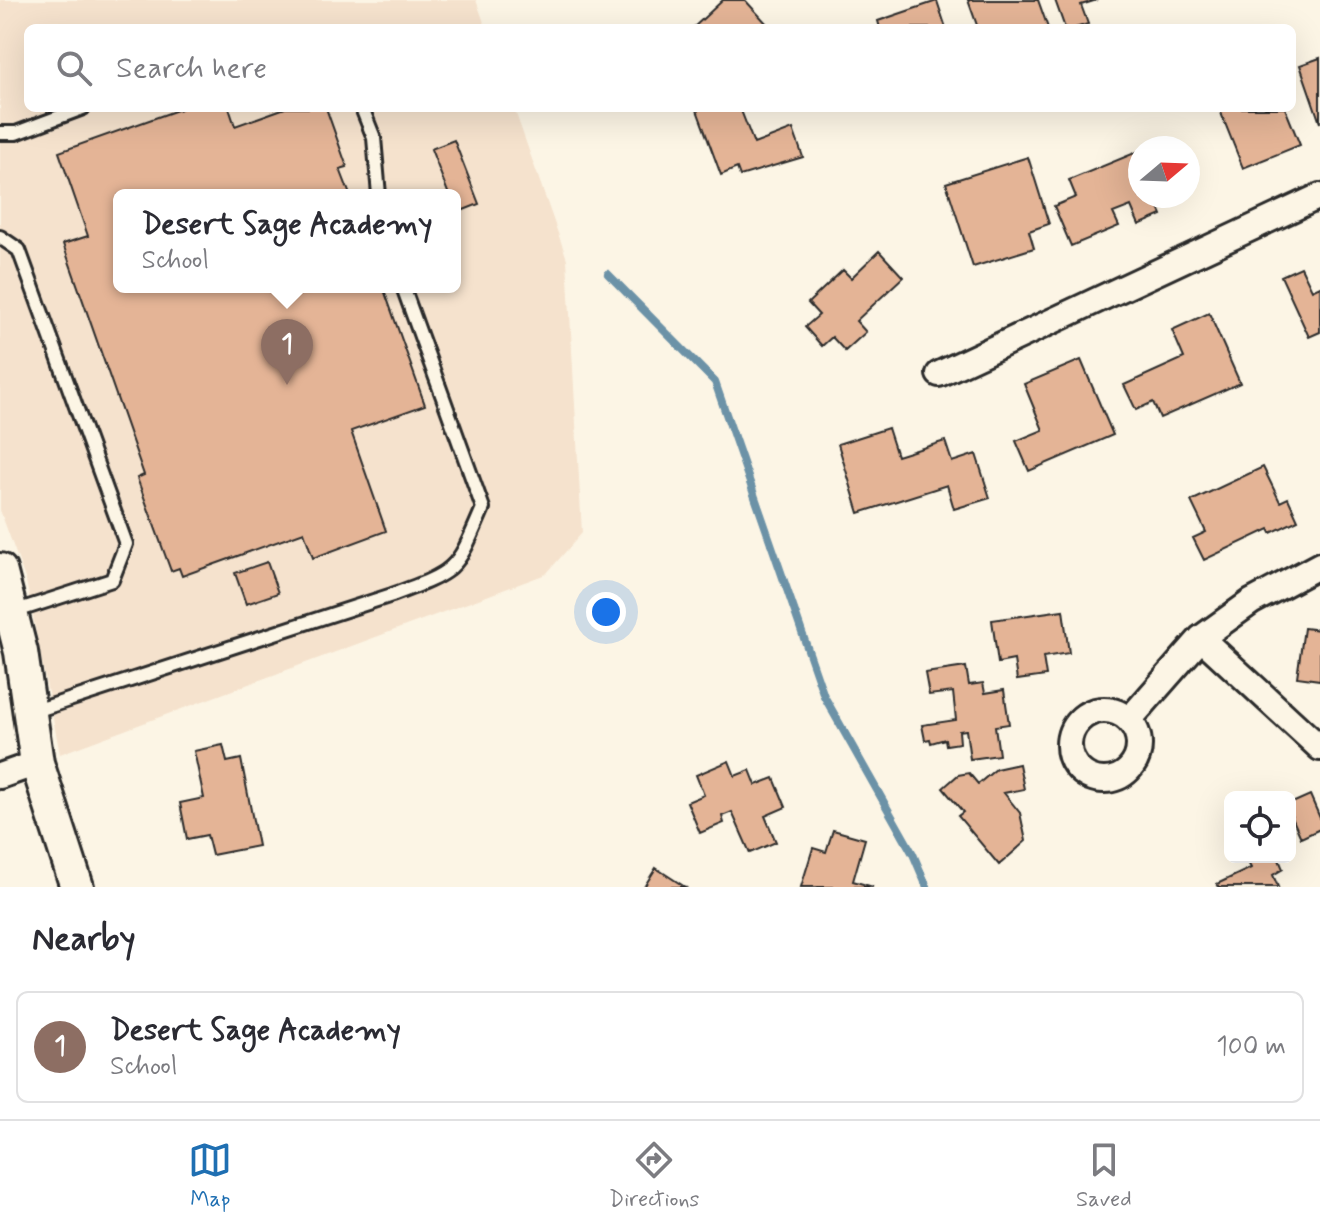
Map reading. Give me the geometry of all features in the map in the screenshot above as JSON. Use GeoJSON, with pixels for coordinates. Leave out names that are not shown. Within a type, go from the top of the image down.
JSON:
{"type":"FeatureCollection","features":[{"type":"Feature","properties":{"kind":"street"},"geometry":{"type":"LineString","coordinates":[[939,374],[1320,196]]}},
{"type":"Feature","properties":{"kind":"street"},"geometry":{"type":"LineString","coordinates":[[1129,720],[1201,638],[1251,602],[1320,565]]}},
{"type":"Feature","properties":{"kind":"street"},"geometry":{"type":"LineString","coordinates":[[0,570],[13,612],[37,763],[77,887]]}},
{"type":"Feature","properties":{"kind":"street"},"geometry":{"type":"LineString","coordinates":[[1201,638],[1320,748]]}},
{"type":"Feature","properties":{"kind":"street"},"geometry":{"type":"LineString","coordinates":[[0,776],[37,763]]}},
{"type":"Feature","properties":{"kind":"lane"},"geometry":{"type":"LineString","coordinates":[[0,133],[16,133],[72,112]]}},
{"type":"Feature","properties":{"kind":"lane"},"geometry":{"type":"LineString","coordinates":[[364,112],[374,138],[378,189]]}},
{"type":"Feature","properties":{"kind":"lane"},"geometry":{"type":"LineString","coordinates":[[0,237],[19,250],[126,544],[112,580],[13,612]]}},
{"type":"Feature","properties":{"kind":"lane"},"geometry":{"type":"LineString","coordinates":[[29,713],[392,595],[439,578],[460,561],[483,508],[405,293]]}},
{"type":"Feature","properties":{"kind":"shaded area"},"geometry":{"type":"Polygon","coordinates":[[[0,0],[476,0],[485,24],[24,24],[24,112],[515,112],[567,259],[582,533],[546,574],[60,754],[26,581],[0,510],[0,0]]]}},
{"type":"Feature","properties":{"kind":"building"},"geometry":{"type":"Polygon","coordinates":[[[723,0],[745,0],[767,24],[697,24],[723,0]]]}},
{"type":"Feature","properties":{"kind":"building"},"geometry":{"type":"Polygon","coordinates":[[[968,0],[1038,0],[1047,24],[977,24],[968,0]]]}},
{"type":"Feature","properties":{"kind":"building"},"geometry":{"type":"Polygon","coordinates":[[[1055,0],[1097,0],[1081,5],[1088,24],[1064,24],[1055,0]]]}},
{"type":"Feature","properties":{"kind":"building"},"geometry":{"type":"Polygon","coordinates":[[[937,1],[945,24],[879,24],[878,21],[937,1]]]}},
{"type":"Feature","properties":{"kind":"building"},"geometry":{"type":"Polygon","coordinates":[[[1320,58],[1320,123],[1300,65],[1320,58]]]}},
{"type":"Feature","properties":{"kind":"building"},"geometry":{"type":"Polygon","coordinates":[[[172,112],[230,112],[235,126],[274,112],[327,112],[347,167],[340,169],[348,189],[113,189],[113,293],[385,293],[425,405],[351,431],[386,531],[313,558],[304,532],[182,576],[179,568],[171,571],[137,478],[144,475],[63,244],[88,236],[59,152],[172,112]]]}},
{"type":"Feature","properties":{"kind":"building"},"geometry":{"type":"Polygon","coordinates":[[[698,112],[742,112],[754,144],[793,129],[803,157],[740,176],[737,168],[721,175],[698,112]]]}},
{"type":"Feature","properties":{"kind":"building"},"geometry":{"type":"Polygon","coordinates":[[[1221,112],[1287,112],[1300,145],[1243,168],[1221,112]]]}},
{"type":"Feature","properties":{"kind":"building"},"geometry":{"type":"Polygon","coordinates":[[[454,140],[479,204],[461,211],[461,189],[447,189],[431,149],[454,140]]]}},
{"type":"Feature","properties":{"kind":"building"},"geometry":{"type":"Polygon","coordinates":[[[1128,156],[1128,207],[1113,213],[1119,226],[1071,246],[1054,206],[1076,197],[1069,180],[1128,156]]]}},
{"type":"Feature","properties":{"kind":"building"},"geometry":{"type":"Polygon","coordinates":[[[1028,157],[1049,224],[1029,231],[1034,248],[973,267],[946,183],[1028,157]]]}},
{"type":"Feature","properties":{"kind":"building"},"geometry":{"type":"Polygon","coordinates":[[[1132,208],[1159,208],[1162,215],[1139,225],[1132,208]]]}},
{"type":"Feature","properties":{"kind":"building"},"geometry":{"type":"Polygon","coordinates":[[[879,251],[903,277],[856,321],[866,332],[845,351],[832,337],[822,346],[805,327],[819,315],[808,303],[843,270],[851,278],[879,251]]]}},
{"type":"Feature","properties":{"kind":"building"},"geometry":{"type":"Polygon","coordinates":[[[1301,267],[1312,290],[1320,286],[1320,332],[1309,337],[1281,276],[1301,267]]]}},
{"type":"Feature","properties":{"kind":"building"},"geometry":{"type":"Polygon","coordinates":[[[1209,313],[1240,383],[1160,418],[1153,402],[1136,410],[1124,385],[1184,358],[1172,330],[1209,313]]]}},
{"type":"Feature","properties":{"kind":"building"},"geometry":{"type":"Polygon","coordinates":[[[1081,360],[1113,435],[1029,471],[1016,441],[1043,430],[1024,384],[1081,360]]]}},
{"type":"Feature","properties":{"kind":"building"},"geometry":{"type":"Polygon","coordinates":[[[888,428],[897,456],[945,441],[952,462],[976,454],[990,498],[954,509],[947,485],[859,513],[838,444],[888,428]]]}},
{"type":"Feature","properties":{"kind":"building"},"geometry":{"type":"Polygon","coordinates":[[[1263,467],[1280,502],[1288,498],[1298,520],[1271,533],[1269,529],[1204,560],[1193,538],[1206,532],[1191,501],[1263,467]]]}},
{"type":"Feature","properties":{"kind":"building"},"geometry":{"type":"Polygon","coordinates":[[[267,562],[278,593],[246,604],[235,573],[267,562]]]}},
{"type":"Feature","properties":{"kind":"building"},"geometry":{"type":"Polygon","coordinates":[[[1063,610],[1069,653],[1043,657],[1046,676],[1017,680],[1014,660],[998,663],[992,620],[1063,610]]]}},
{"type":"Feature","properties":{"kind":"building"},"geometry":{"type":"Polygon","coordinates":[[[1304,628],[1320,630],[1320,680],[1297,677],[1304,628]]]}},
{"type":"Feature","properties":{"kind":"building"},"geometry":{"type":"Polygon","coordinates":[[[966,667],[969,685],[983,683],[985,693],[1004,690],[1009,724],[995,726],[999,755],[970,759],[966,730],[959,731],[960,743],[946,745],[945,739],[931,743],[930,739],[925,740],[922,725],[956,720],[953,692],[929,695],[925,673],[966,667]]]}},
{"type":"Feature","properties":{"kind":"building"},"geometry":{"type":"Polygon","coordinates":[[[223,745],[227,762],[241,759],[258,846],[212,855],[207,835],[187,839],[180,803],[204,798],[194,751],[223,745]]]}},
{"type":"Feature","properties":{"kind":"building"},"geometry":{"type":"Polygon","coordinates":[[[729,761],[735,776],[750,770],[756,785],[774,778],[786,807],[765,816],[776,842],[750,853],[732,812],[722,816],[724,823],[700,833],[687,802],[704,795],[696,775],[729,761]]]}},
{"type":"Feature","properties":{"kind":"building"},"geometry":{"type":"Polygon","coordinates":[[[1019,764],[1024,789],[1004,793],[1020,813],[1026,841],[999,865],[958,816],[963,812],[943,788],[958,775],[969,773],[978,784],[996,769],[1019,764]]]}},
{"type":"Feature","properties":{"kind":"building"},"geometry":{"type":"Polygon","coordinates":[[[1310,795],[1320,818],[1320,829],[1301,838],[1296,827],[1296,801],[1310,795]]]}},
{"type":"Feature","properties":{"kind":"building"},"geometry":{"type":"Polygon","coordinates":[[[833,830],[865,839],[853,881],[873,887],[801,887],[813,848],[826,852],[833,830]]]}},
{"type":"Feature","properties":{"kind":"building"},"geometry":{"type":"Polygon","coordinates":[[[1248,863],[1280,863],[1283,869],[1273,875],[1278,887],[1219,887],[1217,884],[1251,868],[1248,863]]]}},
{"type":"Feature","properties":{"kind":"building"},"geometry":{"type":"Polygon","coordinates":[[[656,868],[685,887],[644,887],[656,868]]]}},
{"type":"Feature","properties":{"kind":"waterway"},"geometry":{"type":"LineString","coordinates":[[608,274],[715,382],[824,696],[913,854],[927,887]]}},
{"type":"Feature","properties":{"kind":"place","name":"Desert Sage Academy"},"geometry":{"type":"Point","coordinates":[287,385]}}]}
